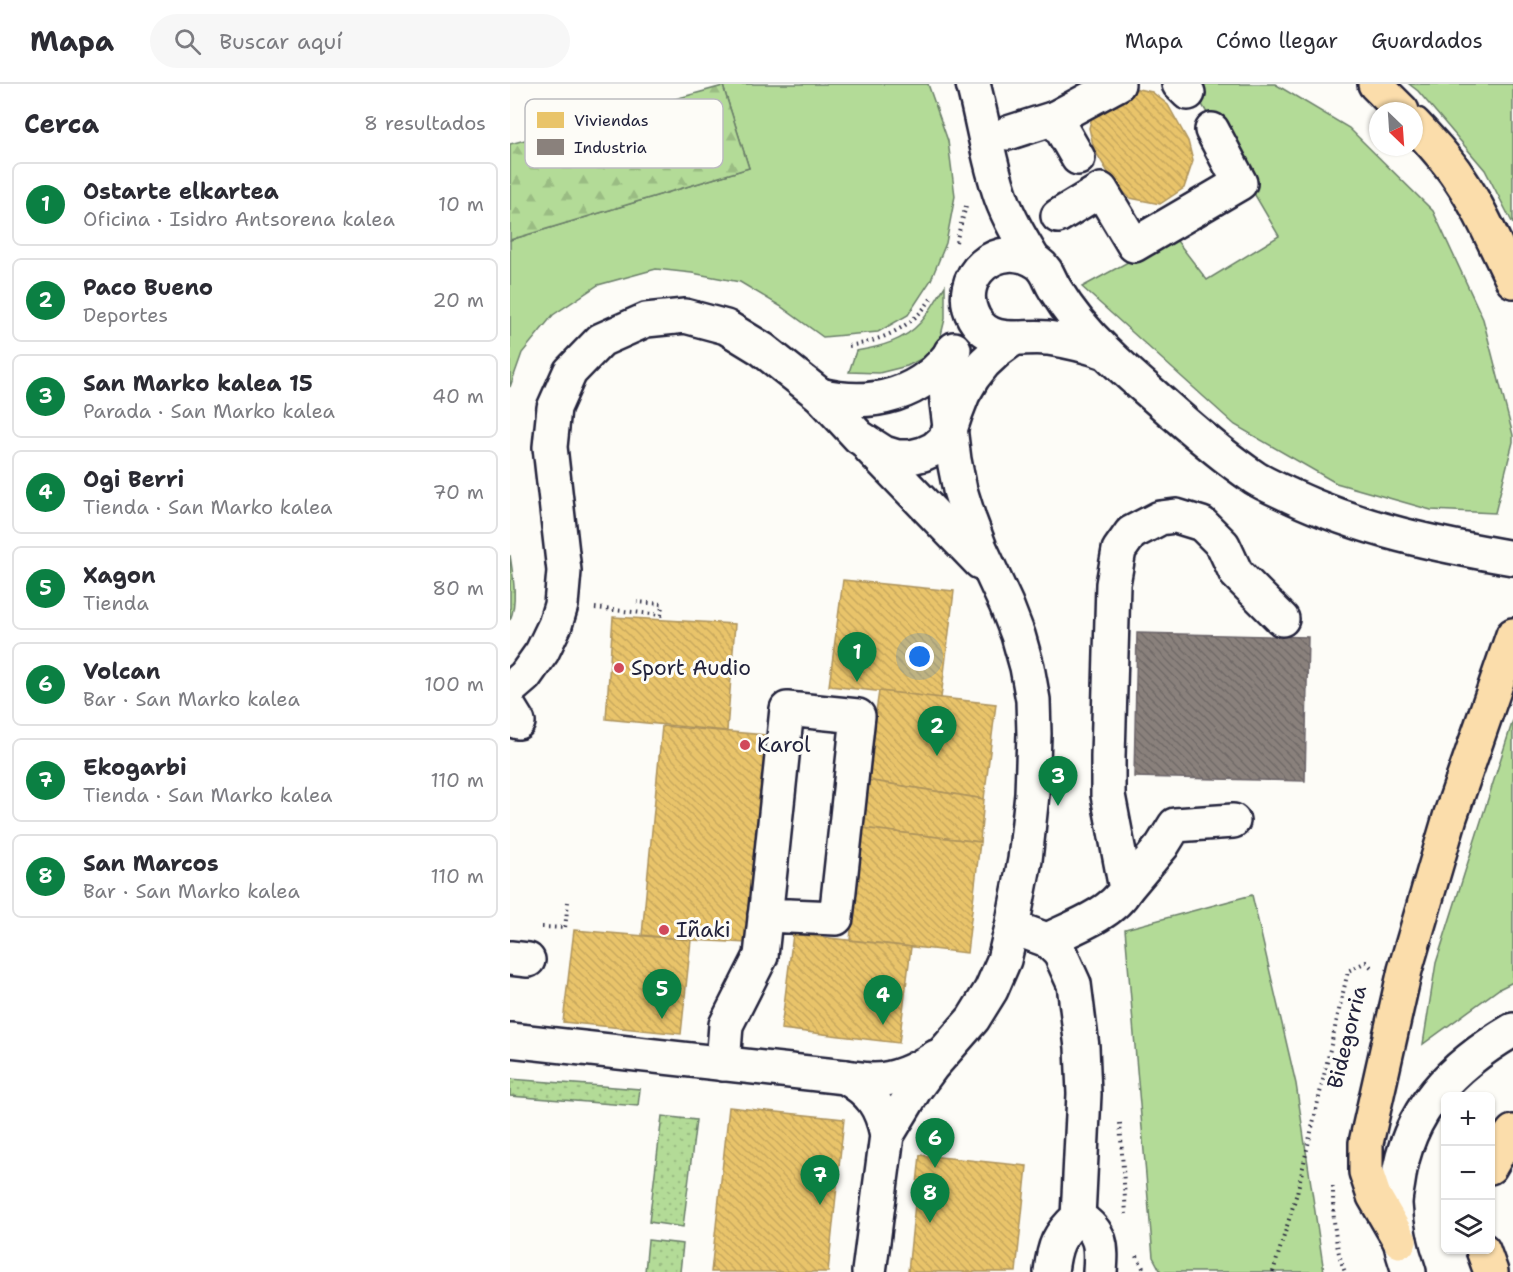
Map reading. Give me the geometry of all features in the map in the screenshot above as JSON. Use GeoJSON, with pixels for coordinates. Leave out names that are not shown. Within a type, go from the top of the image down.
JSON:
{"type":"FeatureCollection","features":[{"type":"Feature","properties":{"kind":"highway"},"geometry":{"type":"LineString","coordinates":[[1375,84],[1393,102]]}},
{"type":"Feature","properties":{"kind":"highway"},"geometry":{"type":"LineString","coordinates":[[1423,133],[1459,178],[1513,281]]}},
{"type":"Feature","properties":{"kind":"highway"},"geometry":{"type":"LineString","coordinates":[[1400,1241],[1374,1196],[1366,1172],[1366,1143],[1405,970],[1450,817],[1513,635]]}},
{"type":"Feature","properties":{"kind":"highway"},"geometry":{"type":"LineString","coordinates":[[1495,1159],[1513,1132]]}},
{"type":"Feature","properties":{"kind":"highway"},"geometry":{"type":"LineString","coordinates":[[1484,1254],[1491,1272]]}},
{"type":"Feature","properties":{"kind":"street"},"geometry":{"type":"LineString","coordinates":[[973,84],[993,171],[1002,198],[1033,259]]}},
{"type":"Feature","properties":{"kind":"street"},"geometry":{"type":"LineString","coordinates":[[1008,133],[1055,118],[1118,84]]}},
{"type":"Feature","properties":{"kind":"street"},"geometry":{"type":"LineString","coordinates":[[1055,118],[1078,158]]}},
{"type":"Feature","properties":{"kind":"street"},"geometry":{"type":"LineString","coordinates":[[1058,216],[1101,190],[1134,245],[1240,183],[1212,130]]}},
{"type":"Feature","properties":{"kind":"street"},"geometry":{"type":"LineString","coordinates":[[984,263],[994,220],[993,171]]}},
{"type":"Feature","properties":{"kind":"street"},"geometry":{"type":"LineString","coordinates":[[1105,352],[1068,341],[1045,338],[1001,338],[990,333],[974,316],[969,302],[970,288],[975,274],[984,263],[1002,254],[1013,253],[1033,259],[1042,266],[1077,321],[1105,352],[1196,433],[1256,479],[1309,504],[1363,524],[1421,540],[1505,557]]}},
{"type":"Feature","properties":{"kind":"street"},"geometry":{"type":"LineString","coordinates":[[860,437],[884,453],[897,457],[910,457],[934,449],[944,441],[951,430],[963,394],[973,377],[991,356],[1018,338],[1035,333],[1045,324],[1051,313],[1054,287]]}},
{"type":"Feature","properties":{"kind":"street"},"geometry":{"type":"LineString","coordinates":[[510,689],[525,676],[542,652],[555,625],[561,605],[564,572],[550,447],[554,408],[570,372],[601,340],[646,320],[685,316],[726,327],[762,349],[820,395],[991,574]]}},
{"type":"Feature","properties":{"kind":"street"},"geometry":{"type":"LineString","coordinates":[[820,395],[838,400],[856,401],[893,395],[910,388],[939,366],[951,352],[974,316]]}},
{"type":"Feature","properties":{"kind":"street"},"geometry":{"type":"LineString","coordinates":[[887,1135],[932,1066],[973,1019],[991,990],[1004,960],[1025,860],[1032,794],[1033,700],[1027,667],[1018,635],[980,548],[960,490],[947,403],[946,386],[951,352]]}},
{"type":"Feature","properties":{"kind":"street"},"geometry":{"type":"LineString","coordinates":[[1126,889],[1108,795],[1113,584],[1119,550],[1131,533],[1160,518],[1176,516],[1202,524],[1223,545],[1236,573],[1282,619]]}},
{"type":"Feature","properties":{"kind":"street"},"geometry":{"type":"LineString","coordinates":[[723,1064],[726,1025],[761,956],[765,915],[787,709],[858,716],[836,918],[765,915]]}},
{"type":"Feature","properties":{"kind":"street"},"geometry":{"type":"LineString","coordinates":[[1047,940],[1095,917],[1121,898],[1162,846],[1175,825],[1233,821]]}},
{"type":"Feature","properties":{"kind":"street"},"geometry":{"type":"LineString","coordinates":[[1012,927],[1047,940],[1060,953],[1074,984],[1082,1047],[1084,1094],[1078,1217],[1065,1229],[1054,1250],[1051,1272]]}},
{"type":"Feature","properties":{"kind":"street"},"geometry":{"type":"LineString","coordinates":[[1409,1272],[1400,1241],[1395,1204],[1400,1166],[1413,1127],[1434,1093],[1462,1064],[1513,1030]]}},
{"type":"Feature","properties":{"kind":"street"},"geometry":{"type":"LineString","coordinates":[[510,1040],[875,1080],[896,1077],[916,1069],[935,1058],[951,1044]]}},
{"type":"Feature","properties":{"kind":"street"},"geometry":{"type":"LineString","coordinates":[[845,1077],[862,1088],[875,1103],[883,1118],[887,1135],[868,1272]]}},
{"type":"Feature","properties":{"kind":"street"},"geometry":{"type":"LineString","coordinates":[[1078,1217],[1090,1224],[1098,1236],[1102,1253],[1100,1272]]}},
{"type":"Feature","properties":{"kind":"path"},"geometry":{"type":"LineString","coordinates":[[954,250],[966,208],[965,197]]}},
{"type":"Feature","properties":{"kind":"path"},"geometry":{"type":"LineString","coordinates":[[849,346],[877,339],[908,324],[930,301],[935,291]]}},
{"type":"Feature","properties":{"kind":"path"},"geometry":{"type":"LineString","coordinates":[[561,605],[661,615],[662,604],[637,602]]}},
{"type":"Feature","properties":{"kind":"path"},"geometry":{"type":"LineString","coordinates":[[532,926],[565,928],[568,902]]}},
{"type":"Feature","properties":{"kind":"path","name":"Bidegorria"},"geometry":{"type":"LineString","coordinates":[[1273,1272],[1297,1193],[1348,971],[1366,962],[1377,974]]}},
{"type":"Feature","properties":{"kind":"path"},"geometry":{"type":"LineString","coordinates":[[1120,1121],[1126,1215]]}},
{"type":"Feature","properties":{"kind":"path"},"geometry":{"type":"LineString","coordinates":[[1332,1180],[1334,1222],[1341,1264],[1345,1272]]}},
{"type":"Feature","properties":{"kind":"path"},"geometry":{"type":"LineString","coordinates":[[1132,1247],[1145,1272]]}},
{"type":"Feature","properties":{"kind":"green space"},"geometry":{"type":"Polygon","coordinates":[[[731,84],[928,84],[948,141],[955,196],[946,243],[931,280],[908,315],[878,332],[823,337],[780,306],[740,282],[656,269],[598,285],[553,315],[522,353],[510,387],[510,240],[749,168],[723,86],[731,84]]]}},
{"type":"Feature","properties":{"kind":"green space"},"geometry":{"type":"Polygon","coordinates":[[[1190,84],[1275,84],[1349,128],[1369,148],[1369,156],[1377,156],[1433,211],[1483,319],[1513,435],[1495,513],[1431,510],[1336,483],[1235,425],[1082,287],[1174,237],[1207,280],[1279,236],[1190,84]]]}},
{"type":"Feature","properties":{"kind":"green space"},"geometry":{"type":"Polygon","coordinates":[[[1409,84],[1513,84],[1513,224],[1485,170],[1418,91],[1409,84]]]}},
{"type":"Feature","properties":{"kind":"green space"},"geometry":{"type":"Polygon","coordinates":[[[723,86],[749,168],[510,240],[510,144],[525,140],[525,168],[723,168],[723,99],[675,99],[723,86]]]}},
{"type":"Feature","properties":{"kind":"green space"},"geometry":{"type":"Polygon","coordinates":[[[945,286],[945,319],[939,343],[925,357],[907,366],[879,373],[849,372],[856,351],[891,342],[914,329],[945,286]]]}},
{"type":"Feature","properties":{"kind":"green space"},"geometry":{"type":"Polygon","coordinates":[[[510,555],[514,605],[510,620],[510,555]]]}},
{"type":"Feature","properties":{"kind":"green space"},"geometry":{"type":"Polygon","coordinates":[[[1513,720],[1513,982],[1499,989],[1423,1044],[1436,963],[1513,720]]]}},
{"type":"Feature","properties":{"kind":"green space"},"geometry":{"type":"Polygon","coordinates":[[[1252,895],[1296,1084],[1324,1272],[1161,1272],[1153,1257],[1125,929],[1252,895]]]}},
{"type":"Feature","properties":{"kind":"green space"},"geometry":{"type":"Polygon","coordinates":[[[510,1079],[640,1089],[638,1106],[510,1096],[510,1079]]]}},
{"type":"Feature","properties":{"kind":"green space"},"geometry":{"type":"Polygon","coordinates":[[[662,1116],[696,1120],[683,1227],[649,1222],[662,1116]]]}},
{"type":"Feature","properties":{"kind":"green space"},"geometry":{"type":"Polygon","coordinates":[[[648,1240],[683,1244],[680,1272],[645,1272],[648,1240]]]}},
{"type":"Feature","properties":{"kind":"building: Viviendas"},"geometry":{"type":"Polygon","coordinates":[[[1124,86],[1152,92],[1168,105],[1188,141],[1193,161],[1184,188],[1160,204],[1130,198],[1115,184],[1094,149],[1089,128],[1096,102],[1124,86]]]}},
{"type":"Feature","properties":{"kind":"building: Viviendas"},"geometry":{"type":"Polygon","coordinates":[[[843,580],[954,591],[941,698],[829,686],[843,580]]]}},
{"type":"Feature","properties":{"kind":"building: Viviendas"},"geometry":{"type":"Polygon","coordinates":[[[613,617],[735,624],[727,731],[606,719],[613,617]]]}},
{"type":"Feature","properties":{"kind":"building: Viviendas"},"geometry":{"type":"Polygon","coordinates":[[[879,691],[996,704],[984,799],[866,780],[879,691]]]}},
{"type":"Feature","properties":{"kind":"building: Viviendas"},"geometry":{"type":"Polygon","coordinates":[[[662,726],[766,735],[747,943],[642,935],[662,726]]]}},
{"type":"Feature","properties":{"kind":"building: Viviendas"},"geometry":{"type":"Polygon","coordinates":[[[866,780],[984,799],[980,842],[861,828],[866,780]]]}},
{"type":"Feature","properties":{"kind":"building: Viviendas"},"geometry":{"type":"Polygon","coordinates":[[[861,828],[980,842],[967,953],[850,940],[861,828]]]}},
{"type":"Feature","properties":{"kind":"building: Viviendas"},"geometry":{"type":"Polygon","coordinates":[[[574,930],[691,940],[681,1034],[563,1022],[574,930]]]}},
{"type":"Feature","properties":{"kind":"building: Viviendas"},"geometry":{"type":"Polygon","coordinates":[[[793,934],[911,947],[899,1043],[781,1029],[793,934]]]}},
{"type":"Feature","properties":{"kind":"building: Viviendas"},"geometry":{"type":"Polygon","coordinates":[[[729,1107],[844,1119],[828,1272],[711,1272],[729,1107]]]}},
{"type":"Feature","properties":{"kind":"building: Viviendas"},"geometry":{"type":"Polygon","coordinates":[[[920,1155],[1027,1166],[1016,1272],[908,1272],[920,1155]]]}},
{"type":"Feature","properties":{"kind":"building: Industria"},"geometry":{"type":"Polygon","coordinates":[[[1137,633],[1308,637],[1305,781],[1134,777],[1137,633]]]}},
{"type":"Feature","properties":{"kind":"place","name":"Sport Audio"},"geometry":{"type":"Point","coordinates":[619,668]}},
{"type":"Feature","properties":{"kind":"place","name":"Ostarte elkartea"},"geometry":{"type":"Point","coordinates":[857,682]}},
{"type":"Feature","properties":{"kind":"place","name":"Karol"},"geometry":{"type":"Point","coordinates":[745,745]}},
{"type":"Feature","properties":{"kind":"place","name":"Paco Bueno"},"geometry":{"type":"Point","coordinates":[937,756]}},
{"type":"Feature","properties":{"kind":"place","name":"San Marko kalea 15"},"geometry":{"type":"Point","coordinates":[1058,806]}},
{"type":"Feature","properties":{"kind":"place","name":"Iñaki"},"geometry":{"type":"Point","coordinates":[664,930]}},
{"type":"Feature","properties":{"kind":"place","name":"Xagon"},"geometry":{"type":"Point","coordinates":[662,1019]}},
{"type":"Feature","properties":{"kind":"place","name":"Ogi Berri"},"geometry":{"type":"Point","coordinates":[883,1025]}},
{"type":"Feature","properties":{"kind":"place","name":"Volcan"},"geometry":{"type":"Point","coordinates":[935,1168]}},
{"type":"Feature","properties":{"kind":"place","name":"Ekogarbi"},"geometry":{"type":"Point","coordinates":[820,1205]}},
{"type":"Feature","properties":{"kind":"place","name":"San Marcos"},"geometry":{"type":"Point","coordinates":[930,1223]}}]}
